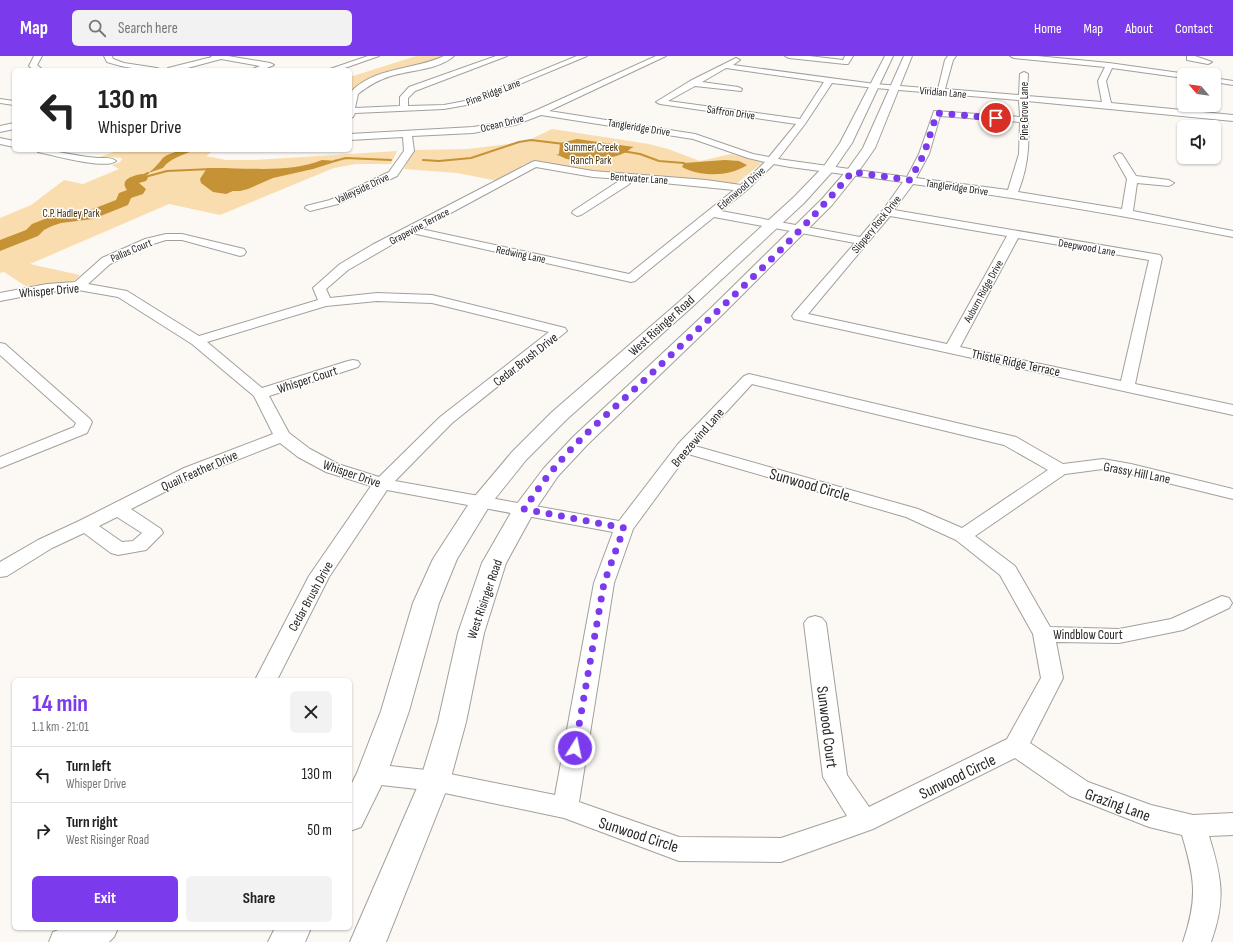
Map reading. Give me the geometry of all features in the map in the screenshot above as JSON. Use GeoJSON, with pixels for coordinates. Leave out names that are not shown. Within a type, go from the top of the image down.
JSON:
{"type":"FeatureCollection","features":[{"type":"Feature","properties":{"kind":"main road","name":"West Risinger Road"},"geometry":{"type":"LineString","coordinates":[[368,942],[435,781],[452,722],[471,633],[494,563],[524,509],[551,472],[580,441],[800,230],[827,202],[852,172],[868,148],[880,124],[889,56]]}},
{"type":"Feature","properties":{"kind":"main road","name":"West Risinger Road"},"geometry":{"type":"LineString","coordinates":[[352,814],[372,774],[395,712],[426,603],[445,559],[481,502],[519,456],[559,416],[686,304],[771,224],[799,200],[828,169],[908,56]]}},
{"type":"Feature","properties":{"kind":"main road"},"geometry":{"type":"LineString","coordinates":[[686,304],[717,311]]}},
{"type":"Feature","properties":{"kind":"main road"},"geometry":{"type":"LineString","coordinates":[[286,942],[293,930]]}},
{"type":"Feature","properties":{"kind":"street"},"geometry":{"type":"LineString","coordinates":[[36,68],[33,66],[38,56]]}},
{"type":"Feature","properties":{"kind":"street"},"geometry":{"type":"LineString","coordinates":[[108,56],[110,60],[146,68]]}},
{"type":"Feature","properties":{"kind":"street"},"geometry":{"type":"LineString","coordinates":[[337,68],[375,56]]}},
{"type":"Feature","properties":{"kind":"street"},"geometry":{"type":"LineString","coordinates":[[352,102],[354,92],[369,81],[450,56]]}},
{"type":"Feature","properties":{"kind":"street"},"geometry":{"type":"LineString","coordinates":[[404,109],[404,96],[412,89],[503,56]]}},
{"type":"Feature","properties":{"kind":"street","name":"Pine Ridge Lane"},"geometry":{"type":"LineString","coordinates":[[352,113],[444,107],[472,102],[583,56]]}},
{"type":"Feature","properties":{"kind":"street","name":"Ocean Drive"},"geometry":{"type":"LineString","coordinates":[[352,137],[473,130],[512,123],[540,112],[662,56],[659,56]]}},
{"type":"Feature","properties":{"kind":"street"},"geometry":{"type":"LineString","coordinates":[[693,83],[744,56]]}},
{"type":"Feature","properties":{"kind":"street"},"geometry":{"type":"LineString","coordinates":[[789,56],[847,59]]}},
{"type":"Feature","properties":{"kind":"street"},"geometry":{"type":"LineString","coordinates":[[941,91],[949,60],[952,56]]}},
{"type":"Feature","properties":{"kind":"street"},"geometry":{"type":"LineString","coordinates":[[1014,56],[1109,65],[1177,75]]}},
{"type":"Feature","properties":{"kind":"street"},"geometry":{"type":"LineString","coordinates":[[1191,56],[1190,58],[1208,62]]}},
{"type":"Feature","properties":{"kind":"street"},"geometry":{"type":"LineString","coordinates":[[178,68],[218,57],[270,65],[260,68]]}},
{"type":"Feature","properties":{"kind":"street"},"geometry":{"type":"LineString","coordinates":[[1107,104],[1102,81],[1109,65]]}},
{"type":"Feature","properties":{"kind":"street","name":"Viridian Lane"},"geometry":{"type":"LineString","coordinates":[[726,66],[885,87],[1177,108]]}},
{"type":"Feature","properties":{"kind":"street","name":"Pine Grove Lane"},"geometry":{"type":"LineString","coordinates":[[1012,194],[1019,179],[1026,131],[1022,98],[1024,74]]}},
{"type":"Feature","properties":{"kind":"street","name":"Edenwood Drive"},"geometry":{"type":"LineString","coordinates":[[631,278],[743,188],[772,160],[802,122],[830,79]]}},
{"type":"Feature","properties":{"kind":"street"},"geometry":{"type":"LineString","coordinates":[[1221,81],[1233,83]]}},
{"type":"Feature","properties":{"kind":"street"},"geometry":{"type":"LineString","coordinates":[[693,83],[738,89]]}},
{"type":"Feature","properties":{"kind":"street","name":"Saffron Drive"},"geometry":{"type":"LineString","coordinates":[[693,83],[660,102],[802,122]]}},
{"type":"Feature","properties":{"kind":"street"},"geometry":{"type":"LineString","coordinates":[[0,101],[12,103]]}},
{"type":"Feature","properties":{"kind":"street","name":"Tangleridge Drive"},"geometry":{"type":"LineString","coordinates":[[540,112],[695,137],[732,150],[772,160],[1012,194],[1127,213],[1233,234]]}},
{"type":"Feature","properties":{"kind":"street","name":"Viridian Lane"},"geometry":{"type":"LineString","coordinates":[[1209,112],[1233,118]]}},
{"type":"Feature","properties":{"kind":"street","name":"Slippery Rock Drive"},"geometry":{"type":"LineString","coordinates":[[799,316],[887,212],[910,180],[924,154],[937,113],[1024,120]]}},
{"type":"Feature","properties":{"kind":"street"},"geometry":{"type":"LineString","coordinates":[[0,130],[12,127]]}},
{"type":"Feature","properties":{"kind":"street","name":"Valleyside Drive"},"geometry":{"type":"LineString","coordinates":[[310,208],[334,202],[393,174],[410,151],[407,134]]}},
{"type":"Feature","properties":{"kind":"street"},"geometry":{"type":"LineString","coordinates":[[0,141],[12,144]]}},
{"type":"Feature","properties":{"kind":"street"},"geometry":{"type":"LineString","coordinates":[[50,152],[86,160],[110,161]]}},
{"type":"Feature","properties":{"kind":"street"},"geometry":{"type":"LineString","coordinates":[[1119,156],[1132,179],[1127,213]]}},
{"type":"Feature","properties":{"kind":"street","name":"Bentwater Lane"},"geometry":{"type":"LineString","coordinates":[[535,164],[587,173],[706,183],[743,188]]}},
{"type":"Feature","properties":{"kind":"street","name":"Grapevine Terrace"},"geometry":{"type":"LineString","coordinates":[[325,302],[320,288],[344,267],[376,248],[535,164]]}},
{"type":"Feature","properties":{"kind":"street"},"geometry":{"type":"LineString","coordinates":[[577,213],[624,183],[630,177]]}},
{"type":"Feature","properties":{"kind":"street"},"geometry":{"type":"LineString","coordinates":[[1132,179],[1169,183]]}},
{"type":"Feature","properties":{"kind":"street","name":"Deepwood Lane"},"geometry":{"type":"LineString","coordinates":[[887,212],[1156,258],[1127,386]]}},
{"type":"Feature","properties":{"kind":"street"},"geometry":{"type":"LineString","coordinates":[[712,213],[863,241]]}},
{"type":"Feature","properties":{"kind":"street","name":"Redwing Lane"},"geometry":{"type":"LineString","coordinates":[[412,230],[631,278]]}},
{"type":"Feature","properties":{"kind":"street","name":"Auburn Ridge Drive"},"geometry":{"type":"LineString","coordinates":[[952,348],[1014,234]]}},
{"type":"Feature","properties":{"kind":"street","name":"Pallas Court"},"geometry":{"type":"LineString","coordinates":[[78,286],[106,261],[149,241],[166,237],[182,237],[240,252]]}},
{"type":"Feature","properties":{"kind":"street","name":"Whisper Drive"},"geometry":{"type":"LineString","coordinates":[[0,297],[47,288],[78,286],[122,294],[197,342],[260,394],[282,436],[304,453],[332,468],[382,484],[624,528]]}},
{"type":"Feature","properties":{"kind":"street","name":"Cedar Brush Drive"},"geometry":{"type":"LineString","coordinates":[[197,342],[325,302],[377,297],[432,299],[560,332],[446,420],[382,484],[319,576],[267,678]]}},
{"type":"Feature","properties":{"kind":"street","name":"Thistle Ridge Terrace"},"geometry":{"type":"LineString","coordinates":[[799,316],[1233,410]]}},
{"type":"Feature","properties":{"kind":"street"},"geometry":{"type":"LineString","coordinates":[[0,347],[84,422],[81,430],[0,463]]}},
{"type":"Feature","properties":{"kind":"street","name":"Whisper Court"},"geometry":{"type":"LineString","coordinates":[[260,394],[353,364]]}},
{"type":"Feature","properties":{"kind":"street","name":"Breezewind Lane"},"geometry":{"type":"LineString","coordinates":[[565,808],[604,583],[624,528],[684,448],[750,379],[1010,442],[1060,470]]}},
{"type":"Feature","properties":{"kind":"street","name":"Quail Feather Drive"},"geometry":{"type":"LineString","coordinates":[[0,572],[45,544],[86,525],[190,472],[282,436]]}},
{"type":"Feature","properties":{"kind":"street","name":"Sunwood Circle"},"geometry":{"type":"LineString","coordinates":[[372,774],[435,781],[565,808],[679,849],[781,850],[864,821],[1016,746],[1052,678],[1044,634],[1008,571],[963,536],[912,513],[684,448]]}},
{"type":"Feature","properties":{"kind":"street","name":"Grassy Hill Lane"},"geometry":{"type":"LineString","coordinates":[[963,536],[1060,470],[1103,464],[1131,469],[1233,494]]}},
{"type":"Feature","properties":{"kind":"street"},"geometry":{"type":"LineString","coordinates":[[86,525],[118,549],[139,546],[154,533],[118,509]]}},
{"type":"Feature","properties":{"kind":"street","name":"Windblow Court"},"geometry":{"type":"LineString","coordinates":[[1044,634],[1119,636],[1176,625],[1222,603]]}},
{"type":"Feature","properties":{"kind":"street","name":"Sunwood Court"},"geometry":{"type":"LineString","coordinates":[[815,624],[835,777],[864,821]]}},
{"type":"Feature","properties":{"kind":"street","name":"Grazing Lane"},"geometry":{"type":"LineString","coordinates":[[1016,746],[1079,789],[1149,816],[1193,826],[1233,824]]}},
{"type":"Feature","properties":{"kind":"street"},"geometry":{"type":"LineString","coordinates":[[1193,826],[1204,866],[1208,896],[1197,942]]}},
{"type":"Feature","properties":{"kind":"street"},"geometry":{"type":"LineString","coordinates":[[63,942],[98,934],[102,930]]}},
{"type":"Feature","properties":{"kind":"green space"},"geometry":{"type":"Polygon","coordinates":[[[416,56],[446,56],[361,84],[352,92],[352,76],[416,56]]]}},
{"type":"Feature","properties":{"kind":"green space","name":"Summer Creek Ranch Park"},"geometry":{"type":"Polygon","coordinates":[[[552,129],[649,144],[668,149],[700,161],[731,154],[763,162],[735,185],[590,172],[551,165],[541,161],[533,161],[522,165],[523,168],[498,181],[457,173],[404,169],[414,150],[468,149],[525,142],[552,129]]]}},
{"type":"Feature","properties":{"kind":"green space","name":"C.P. Hadley Park"},"geometry":{"type":"Polygon","coordinates":[[[397,151],[391,164],[356,164],[334,168],[220,215],[169,204],[30,264],[80,275],[72,283],[27,287],[4,272],[0,273],[0,218],[31,205],[64,180],[83,184],[119,169],[112,165],[120,162],[122,159],[110,157],[93,159],[114,152],[211,152],[206,156],[226,160],[252,160],[397,151]]]}},
{"type":"Feature","properties":{"kind":"shaded area"},"geometry":{"type":"Polygon","coordinates":[[[577,139],[634,147],[614,157],[598,160],[581,161],[567,159],[556,155],[559,154],[560,143],[577,139]]]}},
{"type":"Feature","properties":{"kind":"shaded area"},"geometry":{"type":"Polygon","coordinates":[[[189,152],[173,159],[163,168],[148,173],[162,159],[171,153],[189,152]]]}},
{"type":"Feature","properties":{"kind":"shaded area"},"geometry":{"type":"Polygon","coordinates":[[[322,160],[338,161],[313,169],[273,178],[248,189],[233,191],[226,194],[213,192],[201,183],[200,179],[207,168],[280,168],[294,167],[322,160]]]}},
{"type":"Feature","properties":{"kind":"shaded area"},"geometry":{"type":"Polygon","coordinates":[[[725,160],[739,161],[747,165],[724,174],[698,173],[682,167],[684,163],[725,160]]]}},
{"type":"Feature","properties":{"kind":"waterway"},"geometry":{"type":"LineString","coordinates":[[423,160],[439,161],[471,158],[519,142],[531,140],[564,144]]}},
{"type":"Feature","properties":{"kind":"waterway"},"geometry":{"type":"LineString","coordinates":[[622,151],[640,154],[659,161],[684,163]]}},
{"type":"Feature","properties":{"kind":"waterway"},"geometry":{"type":"LineString","coordinates":[[334,161],[346,158],[391,160]]}},
{"type":"Feature","properties":{"kind":"waterway"},"geometry":{"type":"LineString","coordinates":[[141,178],[167,171],[211,169]]}},
{"type":"Feature","properties":{"kind":"waterway"},"geometry":{"type":"LineString","coordinates":[[136,179],[148,173]]}},
{"type":"Feature","properties":{"kind":"waterway"},"geometry":{"type":"LineString","coordinates":[[0,246],[32,233],[38,227],[47,223],[59,219],[88,216],[123,202],[124,196],[138,191],[139,189],[132,187],[132,181],[141,178]]}},
{"type":"Feature","properties":{"kind":"route"},"geometry":{"type":"LineString","coordinates":[[575,748],[604,583],[624,528],[524,509],[551,472],[580,441],[800,230],[827,202],[852,172],[910,180],[924,154],[937,113],[996,118]]}}]}
